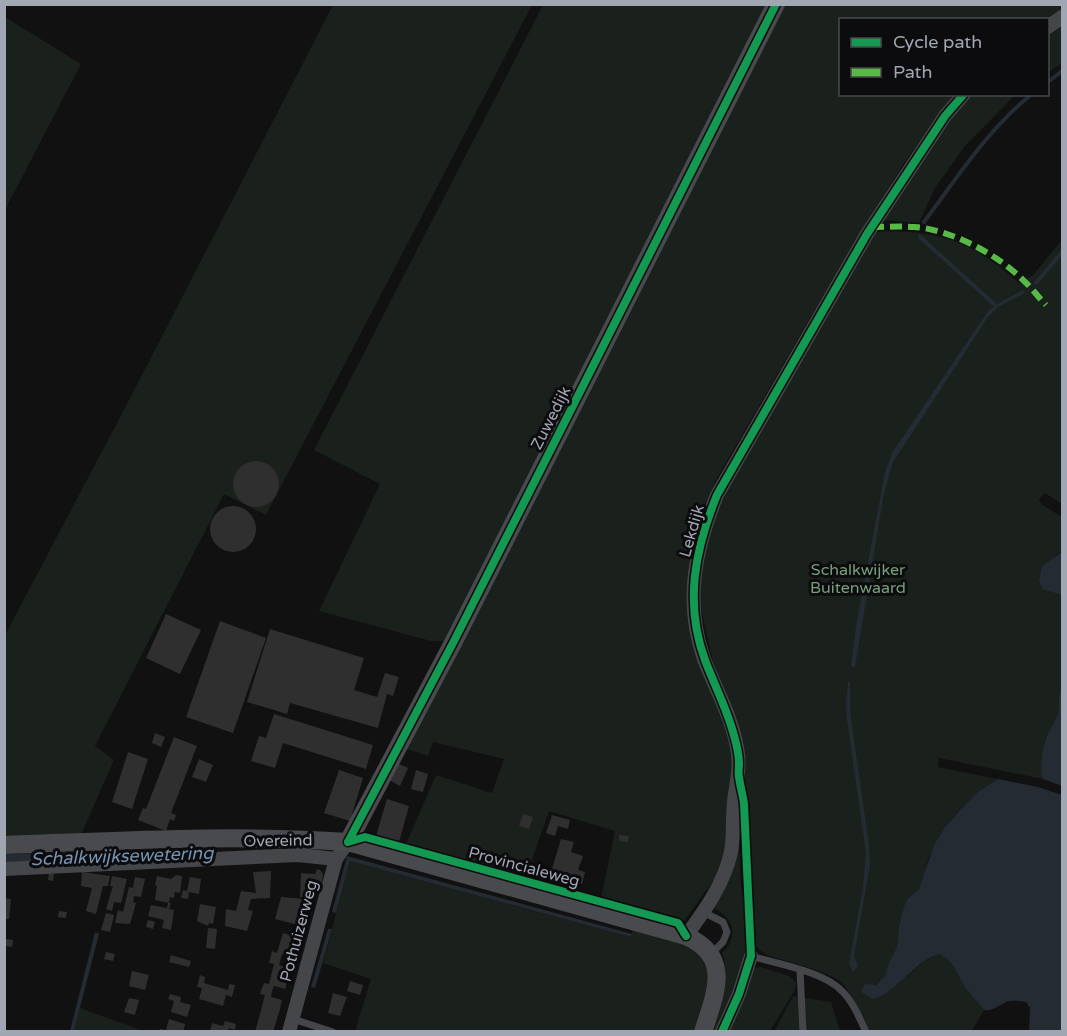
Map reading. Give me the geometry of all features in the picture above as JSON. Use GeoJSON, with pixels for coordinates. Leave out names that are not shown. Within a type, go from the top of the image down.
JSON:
{"type":"FeatureCollection","features":[{"type":"Feature","properties":{"kind":"street","name":"Zuwedijk"},"geometry":{"type":"LineString","coordinates":[[348,842],[453,643],[776,4]]}},
{"type":"Feature","properties":{"kind":"street"},"geometry":{"type":"LineString","coordinates":[[1049,26],[1062,16]]}},
{"type":"Feature","properties":{"kind":"street","name":"Lekdijk"},"geometry":{"type":"LineString","coordinates":[[686,936],[723,879],[731,851],[739,764],[733,729],[704,657],[697,631],[694,604],[695,571],[706,522],[717,495],[867,234],[945,116],[962,96]]}},
{"type":"Feature","properties":{"kind":"street","name":"Provincialeweg"},"geometry":{"type":"LineString","coordinates":[[4,845],[158,840],[304,839],[348,842],[686,936],[700,942],[711,954]]}},
{"type":"Feature","properties":{"kind":"street","name":"Pothuizerweg"},"geometry":{"type":"LineString","coordinates":[[291,1025],[336,859],[348,842]]}},
{"type":"Feature","properties":{"kind":"street","name":"Overeind"},"geometry":{"type":"LineString","coordinates":[[4,869],[298,855],[336,859]]}},
{"type":"Feature","properties":{"kind":"street"},"geometry":{"type":"LineString","coordinates":[[703,1032],[716,993],[718,978],[711,954]]}},
{"type":"Feature","properties":{"kind":"street"},"geometry":{"type":"LineString","coordinates":[[722,1032],[751,956]]}},
{"type":"Feature","properties":{"kind":"lane"},"geometry":{"type":"LineString","coordinates":[[703,912],[723,922],[727,932],[723,942],[711,954]]}},
{"type":"Feature","properties":{"kind":"lane"},"geometry":{"type":"LineString","coordinates":[[751,956],[819,975],[843,992],[855,1008],[866,1032]]}},
{"type":"Feature","properties":{"kind":"lane"},"geometry":{"type":"LineString","coordinates":[[800,970],[803,1032]]}},
{"type":"Feature","properties":{"kind":"lane"},"geometry":{"type":"LineString","coordinates":[[291,1025],[333,1032]]}},
{"type":"Feature","properties":{"kind":"green space"},"geometry":{"type":"Polygon","coordinates":[[[333,5],[532,5],[266,515],[224,494],[95,746],[114,760],[80,837],[5,841],[4,637],[333,5]]]}},
{"type":"Feature","properties":{"kind":"green space"},"geometry":{"type":"Polygon","coordinates":[[[543,5],[771,5],[449,641],[431,641],[319,611],[380,484],[314,450],[543,5]]]}},
{"type":"Feature","properties":{"kind":"green space"},"geometry":{"type":"Polygon","coordinates":[[[781,5],[1062,5],[1062,9],[1049,19],[839,18],[839,96],[954,96],[902,166],[716,480],[701,513],[692,547],[687,594],[727,731],[733,770],[727,806],[725,853],[716,877],[684,921],[601,898],[615,831],[549,811],[526,877],[406,844],[436,775],[492,793],[504,759],[433,742],[428,756],[404,748],[781,5]]]}},
{"type":"Feature","properties":{"kind":"green space"},"geometry":{"type":"Polygon","coordinates":[[[5,17],[81,64],[5,210],[5,17]]]}},
{"type":"Feature","properties":{"kind":"green space"},"geometry":{"type":"Polygon","coordinates":[[[1062,25],[1062,63],[1049,71],[1049,35],[1062,25]]]}},
{"type":"Feature","properties":{"kind":"green space"},"geometry":{"type":"Polygon","coordinates":[[[970,96],[1014,96],[965,146],[935,188],[919,223],[883,220],[936,138],[970,96]]]}},
{"type":"Feature","properties":{"kind":"green space","name":"Schalkwijker Buitenwaard"},"geometry":{"type":"Polygon","coordinates":[[[876,232],[918,233],[954,241],[987,258],[1020,284],[1033,275],[1062,240],[1062,504],[1045,493],[1039,499],[1041,504],[1062,517],[1062,552],[1055,556],[1058,593],[1062,595],[1062,686],[1058,715],[1041,773],[1043,779],[939,758],[938,767],[998,779],[966,804],[945,827],[928,859],[926,872],[919,889],[907,899],[899,925],[897,947],[885,976],[881,982],[861,991],[898,984],[923,962],[940,953],[950,961],[966,989],[984,1010],[972,1031],[870,1031],[842,983],[828,974],[767,955],[754,944],[750,827],[741,740],[714,667],[700,604],[701,563],[715,517],[731,482],[876,232]]]}},
{"type":"Feature","properties":{"kind":"green space"},"geometry":{"type":"Polygon","coordinates":[[[738,814],[741,887],[748,923],[747,964],[717,1031],[708,1032],[724,983],[725,963],[722,953],[731,940],[732,933],[731,926],[724,915],[710,907],[738,814]]]}},
{"type":"Feature","properties":{"kind":"green space"},"geometry":{"type":"Polygon","coordinates":[[[350,861],[630,937],[634,927],[698,949],[711,977],[695,1031],[355,1031],[371,979],[323,963],[350,861]]]}},
{"type":"Feature","properties":{"kind":"green space"},"geometry":{"type":"Polygon","coordinates":[[[761,967],[789,976],[796,982],[795,990],[770,1031],[730,1032],[754,968],[761,967]]]}},
{"type":"Feature","properties":{"kind":"green space"},"geometry":{"type":"Polygon","coordinates":[[[793,996],[831,1002],[840,1031],[774,1032],[793,996]]]}},
{"type":"Feature","properties":{"kind":"green space"},"geometry":{"type":"Polygon","coordinates":[[[80,1008],[143,1031],[143,1032],[74,1032],[80,1008]]]}},
{"type":"Feature","properties":{"kind":"shaded area"},"geometry":{"type":"Polygon","coordinates":[[[1023,290],[1025,293],[998,307],[988,317],[893,462],[884,493],[855,667],[851,666],[856,626],[885,472],[892,453],[988,311],[1023,290]]]}},
{"type":"Feature","properties":{"kind":"shaded area"},"geometry":{"type":"Polygon","coordinates":[[[1062,552],[1062,595],[1042,589],[1039,581],[1042,566],[1062,552]]]}},
{"type":"Feature","properties":{"kind":"shaded area"},"geometry":{"type":"Polygon","coordinates":[[[848,682],[850,682],[850,711],[870,865],[854,956],[858,966],[853,972],[849,963],[863,888],[866,853],[847,720],[848,682]]]}},
{"type":"Feature","properties":{"kind":"shaded area"},"geometry":{"type":"Polygon","coordinates":[[[1062,686],[1062,786],[1043,779],[1041,773],[1042,754],[1047,736],[1058,715],[1062,686]]]}},
{"type":"Feature","properties":{"kind":"shaded area"},"geometry":{"type":"Polygon","coordinates":[[[998,779],[1038,787],[1062,795],[1062,1031],[1029,1031],[1030,1008],[1026,1002],[1009,1001],[993,1009],[984,1010],[966,989],[950,961],[940,954],[922,963],[883,995],[873,999],[861,992],[865,984],[876,985],[885,976],[897,947],[899,925],[907,899],[919,889],[934,845],[945,827],[978,792],[998,779]]]}},
{"type":"Feature","properties":{"kind":"shaded area"},"geometry":{"type":"Polygon","coordinates":[[[347,856],[632,934],[631,937],[350,861],[336,913],[332,912],[347,856]]]}},
{"type":"Feature","properties":{"kind":"shaded area"},"geometry":{"type":"Polygon","coordinates":[[[328,929],[332,929],[315,988],[311,987],[328,929]]]}},
{"type":"Feature","properties":{"kind":"shaded area"},"geometry":{"type":"Polygon","coordinates":[[[95,932],[99,934],[74,1031],[70,1031],[95,932]]]}},
{"type":"Feature","properties":{"kind":"building"},"geometry":{"type":"Polygon","coordinates":[[[256,461],[272,468],[279,484],[272,500],[256,507],[240,500],[233,484],[240,468],[256,461]]]}},
{"type":"Feature","properties":{"kind":"building"},"geometry":{"type":"Polygon","coordinates":[[[233,506],[249,513],[256,529],[249,545],[233,552],[217,545],[210,529],[217,513],[233,506]]]}},
{"type":"Feature","properties":{"kind":"building"},"geometry":{"type":"Polygon","coordinates":[[[166,614],[201,630],[180,674],[146,658],[166,614]]]}},
{"type":"Feature","properties":{"kind":"building"},"geometry":{"type":"Polygon","coordinates":[[[220,621],[266,638],[233,733],[186,717],[220,621]]]}},
{"type":"Feature","properties":{"kind":"building"},"geometry":{"type":"Polygon","coordinates":[[[270,629],[364,658],[354,690],[377,697],[385,673],[399,677],[393,696],[387,694],[378,728],[290,703],[287,714],[247,702],[270,629]]]}},
{"type":"Feature","properties":{"kind":"building"},"geometry":{"type":"Polygon","coordinates":[[[274,714],[373,745],[366,769],[283,743],[275,768],[251,761],[259,736],[266,738],[274,714]]]}},
{"type":"Feature","properties":{"kind":"building"},"geometry":{"type":"Polygon","coordinates":[[[155,733],[165,737],[161,747],[152,743],[155,733]]]}},
{"type":"Feature","properties":{"kind":"building"},"geometry":{"type":"Polygon","coordinates":[[[174,737],[197,746],[171,813],[176,815],[174,821],[170,819],[166,831],[138,820],[143,808],[146,809],[174,737]]]}},
{"type":"Feature","properties":{"kind":"building"},"geometry":{"type":"Polygon","coordinates":[[[128,752],[148,759],[132,809],[112,802],[128,752]]]}},
{"type":"Feature","properties":{"kind":"building"},"geometry":{"type":"Polygon","coordinates":[[[199,759],[213,765],[206,782],[192,777],[199,759]]]}},
{"type":"Feature","properties":{"kind":"building"},"geometry":{"type":"Polygon","coordinates":[[[397,763],[408,768],[400,786],[389,780],[397,763]]]}},
{"type":"Feature","properties":{"kind":"building"},"geometry":{"type":"Polygon","coordinates":[[[339,770],[363,778],[350,821],[324,813],[339,770]]]}},
{"type":"Feature","properties":{"kind":"building"},"geometry":{"type":"Polygon","coordinates":[[[416,770],[428,774],[423,792],[411,789],[416,770]]]}},
{"type":"Feature","properties":{"kind":"building"},"geometry":{"type":"Polygon","coordinates":[[[387,799],[409,806],[399,842],[376,836],[387,799]]]}},
{"type":"Feature","properties":{"kind":"building"},"geometry":{"type":"Polygon","coordinates":[[[523,814],[533,817],[529,829],[519,826],[523,814]]]}},
{"type":"Feature","properties":{"kind":"building"},"geometry":{"type":"Polygon","coordinates":[[[552,815],[570,820],[568,829],[558,826],[555,836],[546,833],[552,815]]]}},
{"type":"Feature","properties":{"kind":"building"},"geometry":{"type":"Polygon","coordinates":[[[619,835],[629,836],[628,842],[619,841],[619,835]]]}},
{"type":"Feature","properties":{"kind":"building"},"geometry":{"type":"Polygon","coordinates":[[[561,839],[574,842],[571,852],[583,856],[578,870],[585,872],[582,884],[563,879],[564,875],[551,872],[561,839]]]}},
{"type":"Feature","properties":{"kind":"building"},"geometry":{"type":"Polygon","coordinates":[[[317,869],[323,874],[321,893],[308,892],[305,897],[300,897],[301,873],[315,874],[317,869]]]}},
{"type":"Feature","properties":{"kind":"building"},"geometry":{"type":"Polygon","coordinates":[[[271,871],[270,898],[251,899],[248,910],[253,911],[247,931],[225,926],[226,909],[236,911],[241,891],[256,893],[253,872],[271,871]]]}},
{"type":"Feature","properties":{"kind":"building"},"geometry":{"type":"Polygon","coordinates":[[[82,872],[110,876],[108,886],[103,886],[96,914],[86,911],[92,888],[81,886],[82,872]]]}},
{"type":"Feature","properties":{"kind":"building"},"geometry":{"type":"Polygon","coordinates":[[[49,873],[54,874],[53,881],[48,880],[49,873]]]}},
{"type":"Feature","properties":{"kind":"building"},"geometry":{"type":"Polygon","coordinates":[[[176,875],[182,876],[180,893],[175,892],[174,898],[170,897],[169,903],[155,900],[157,876],[171,879],[176,875]]]}},
{"type":"Feature","properties":{"kind":"building"},"geometry":{"type":"Polygon","coordinates":[[[112,876],[127,879],[121,903],[114,902],[112,911],[106,909],[113,886],[110,886],[112,876]]]}},
{"type":"Feature","properties":{"kind":"building"},"geometry":{"type":"Polygon","coordinates":[[[135,877],[145,879],[141,897],[134,896],[133,902],[136,903],[130,924],[115,923],[118,910],[123,912],[129,887],[133,888],[135,877]]]}},
{"type":"Feature","properties":{"kind":"building"},"geometry":{"type":"Polygon","coordinates":[[[190,877],[201,879],[199,894],[189,892],[188,899],[181,898],[183,890],[187,891],[190,877]]]}},
{"type":"Feature","properties":{"kind":"building"},"geometry":{"type":"Polygon","coordinates":[[[281,897],[305,899],[299,925],[275,919],[281,897]]]}},
{"type":"Feature","properties":{"kind":"building"},"geometry":{"type":"Polygon","coordinates":[[[5,898],[11,899],[9,919],[5,919],[5,898]]]}},
{"type":"Feature","properties":{"kind":"building"},"geometry":{"type":"Polygon","coordinates":[[[168,903],[171,903],[169,909],[174,910],[171,930],[162,928],[164,920],[148,916],[151,905],[167,908],[168,903]]]}},
{"type":"Feature","properties":{"kind":"building"},"geometry":{"type":"Polygon","coordinates":[[[200,904],[216,907],[213,924],[209,923],[208,926],[197,921],[200,904]]]}},
{"type":"Feature","properties":{"kind":"building"},"geometry":{"type":"Polygon","coordinates":[[[59,911],[67,912],[66,918],[58,917],[59,911]]]}},
{"type":"Feature","properties":{"kind":"building"},"geometry":{"type":"Polygon","coordinates":[[[106,913],[114,915],[110,932],[101,930],[106,913]]]}},
{"type":"Feature","properties":{"kind":"building"},"geometry":{"type":"Polygon","coordinates":[[[148,920],[155,922],[153,929],[146,927],[148,920]]]}},
{"type":"Feature","properties":{"kind":"building"},"geometry":{"type":"Polygon","coordinates":[[[208,928],[217,929],[215,949],[206,948],[208,928]]]}},
{"type":"Feature","properties":{"kind":"building"},"geometry":{"type":"Polygon","coordinates":[[[283,933],[300,938],[294,958],[282,954],[279,965],[291,969],[285,989],[274,986],[272,991],[271,997],[282,1000],[280,1009],[273,1032],[255,1032],[265,995],[260,994],[264,983],[269,984],[274,964],[269,963],[272,951],[277,953],[283,933]]]}},
{"type":"Feature","properties":{"kind":"building"},"geometry":{"type":"Polygon","coordinates":[[[6,939],[13,940],[12,947],[5,946],[6,939]]]}},
{"type":"Feature","properties":{"kind":"building"},"geometry":{"type":"Polygon","coordinates":[[[106,952],[115,954],[113,961],[104,959],[106,952]]]}},
{"type":"Feature","properties":{"kind":"building"},"geometry":{"type":"Polygon","coordinates":[[[171,955],[191,961],[189,967],[169,962],[171,955]]]}},
{"type":"Feature","properties":{"kind":"building"},"geometry":{"type":"Polygon","coordinates":[[[132,971],[149,975],[145,990],[129,986],[132,971]]]}},
{"type":"Feature","properties":{"kind":"building"},"geometry":{"type":"Polygon","coordinates":[[[200,975],[205,977],[204,983],[228,990],[229,984],[235,985],[232,997],[226,995],[223,1006],[199,999],[202,988],[197,987],[200,975]]]}},
{"type":"Feature","properties":{"kind":"building"},"geometry":{"type":"Polygon","coordinates":[[[350,981],[363,985],[360,995],[347,991],[350,981]]]}},
{"type":"Feature","properties":{"kind":"building"},"geometry":{"type":"Polygon","coordinates":[[[333,993],[347,997],[340,1016],[328,1013],[333,993]]]}},
{"type":"Feature","properties":{"kind":"building"},"geometry":{"type":"Polygon","coordinates":[[[170,994],[181,997],[180,1002],[191,1005],[187,1017],[171,1012],[174,1001],[168,999],[170,994]]]}},
{"type":"Feature","properties":{"kind":"building"},"geometry":{"type":"Polygon","coordinates":[[[129,998],[139,1000],[135,1015],[124,1012],[129,998]]]}},
{"type":"Feature","properties":{"kind":"building"},"geometry":{"type":"Polygon","coordinates":[[[169,1019],[185,1024],[183,1032],[159,1032],[160,1029],[166,1030],[169,1019]]]}},
{"type":"Feature","properties":{"kind":"building"},"geometry":{"type":"Polygon","coordinates":[[[225,1021],[236,1024],[235,1030],[229,1028],[228,1032],[210,1032],[212,1023],[223,1026],[225,1021]]]}},
{"type":"Feature","properties":{"kind":"waterway"},"geometry":{"type":"LineString","coordinates":[[1049,81],[1062,71]]}},
{"type":"Feature","properties":{"kind":"waterway"},"geometry":{"type":"LineString","coordinates":[[924,222],[987,138],[1030,96]]}},
{"type":"Feature","properties":{"kind":"waterway"},"geometry":{"type":"LineString","coordinates":[[920,237],[995,305]]}},
{"type":"Feature","properties":{"kind":"waterway"},"geometry":{"type":"LineString","coordinates":[[1036,283],[1062,252]]}},
{"type":"Feature","properties":{"kind":"waterway","name":"Schalkwijksewetering"},"geometry":{"type":"LineString","coordinates":[[4,860],[164,855]]}},
{"type":"Feature","properties":{"kind":"marked path"},"geometry":{"type":"LineString","coordinates":[[872,227],[914,227],[958,238],[988,253],[1014,271],[1046,305]]}},
{"type":"Feature","properties":{"kind":"cycle path"},"geometry":{"type":"LineString","coordinates":[[348,842],[453,643],[776,4]]}},
{"type":"Feature","properties":{"kind":"cycle path"},"geometry":{"type":"LineString","coordinates":[[722,1032],[739,994],[751,956],[744,804],[738,751],[727,714],[705,660],[695,618],[695,576],[703,536],[717,495],[867,234],[945,116],[962,96]]}},
{"type":"Feature","properties":{"kind":"cycle path"},"geometry":{"type":"LineString","coordinates":[[348,842],[365,837],[678,923],[686,936]]}}]}
